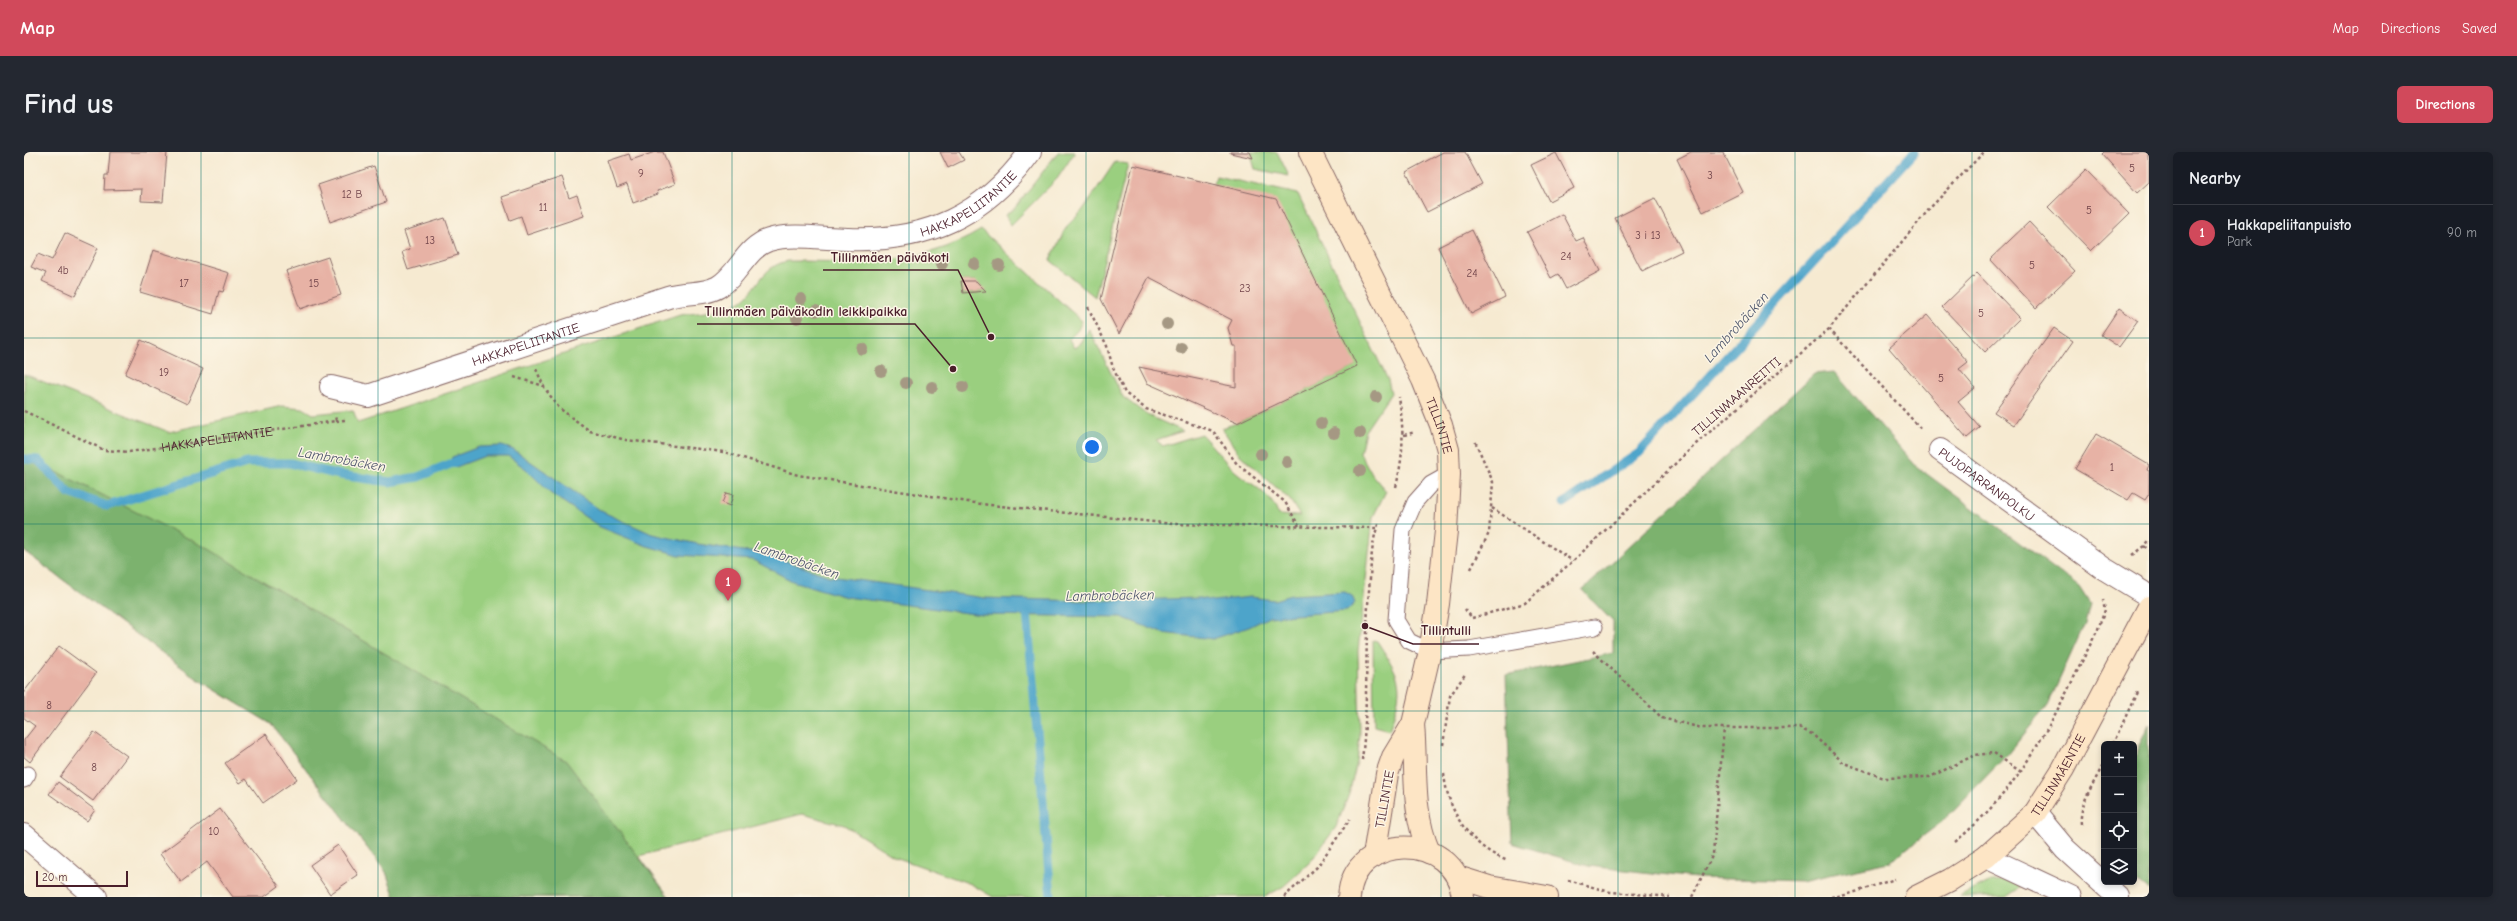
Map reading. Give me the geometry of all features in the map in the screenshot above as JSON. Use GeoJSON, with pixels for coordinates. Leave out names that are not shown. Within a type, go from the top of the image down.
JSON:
{"type":"FeatureCollection","features":[{"type":"Feature","properties":{"kind":"street","name":"HAKKAPELIITANTIE"},"geometry":{"type":"LineString","coordinates":[[331,387],[368,396],[668,296],[683,292],[707,291],[719,286],[755,248],[768,240],[783,238],[857,240],[900,237],[947,223],[985,201],[1012,177],[1030,152]]}},
{"type":"Feature","properties":{"kind":"street","name":"TILLINTIE"},"geometry":{"type":"LineString","coordinates":[[1310,152],[1423,380],[1441,424],[1448,450],[1449,474],[1440,582],[1430,651],[1413,724],[1416,761],[1416,800],[1420,830],[1429,852]]}},
{"type":"Feature","properties":{"kind":"street","name":"PUJOPARRANPOLKU"},"geometry":{"type":"LineString","coordinates":[[1940,450],[2114,575],[2149,596]]}},
{"type":"Feature","properties":{"kind":"street","name":"TILLINMÄENTIE"},"geometry":{"type":"LineString","coordinates":[[1916,897],[1950,880],[1986,857],[2035,813],[2063,769],[2149,607]]}},
{"type":"Feature","properties":{"kind":"street","name":"TILLINTIE"},"geometry":{"type":"LineString","coordinates":[[1374,856],[1387,774],[1393,757],[1413,724]]}},
{"type":"Feature","properties":{"kind":"street"},"geometry":{"type":"LineString","coordinates":[[2035,813],[2065,849],[2118,897]]}},
{"type":"Feature","properties":{"kind":"street"},"geometry":{"type":"LineString","coordinates":[[24,835],[76,878],[96,897]]}},
{"type":"Feature","properties":{"kind":"street"},"geometry":{"type":"LineString","coordinates":[[1347,896],[1358,872],[1374,856],[1401,847],[1415,847],[1440,858],[1457,877],[1463,897]]}},
{"type":"Feature","properties":{"kind":"street"},"geometry":{"type":"LineString","coordinates":[[1986,857],[2071,897]]}},
{"type":"Feature","properties":{"kind":"street"},"geometry":{"type":"LineString","coordinates":[[1457,877],[1490,887],[1547,897]]}},
{"type":"Feature","properties":{"kind":"lane"},"geometry":{"type":"LineString","coordinates":[[1449,474],[1431,484],[1415,502],[1403,530],[1396,620],[1409,641],[1430,651],[1469,649],[1595,627]]}},
{"type":"Feature","properties":{"kind":"path","name":"TILLINMAANREITTI"},"geometry":{"type":"LineString","coordinates":[[1472,618],[1525,603],[1573,561],[1697,444],[1829,329],[1931,207],[1984,152]]}},
{"type":"Feature","properties":{"kind":"path"},"geometry":{"type":"LineString","coordinates":[[1088,307],[1107,346],[1113,368],[1125,393],[1146,409],[1213,431],[1237,464],[1285,502],[1299,526]]}},
{"type":"Feature","properties":{"kind":"path","name":"PUJOPARRANPOLKU"},"geometry":{"type":"LineString","coordinates":[[1829,329],[1940,450]]}},
{"type":"Feature","properties":{"kind":"path"},"geometry":{"type":"LineString","coordinates":[[535,367],[544,387],[560,408],[590,431],[626,440],[724,452],[798,475],[982,504],[1173,524],[1376,528]]}},
{"type":"Feature","properties":{"kind":"path"},"geometry":{"type":"LineString","coordinates":[[510,376],[544,387]]}},
{"type":"Feature","properties":{"kind":"path","name":"HAKKAPELIITANTIE"},"geometry":{"type":"LineString","coordinates":[[24,411],[104,450],[129,452],[336,421],[331,387]]}},
{"type":"Feature","properties":{"kind":"path"},"geometry":{"type":"LineString","coordinates":[[1395,488],[1402,464],[1404,435]]}},
{"type":"Feature","properties":{"kind":"path"},"geometry":{"type":"LineString","coordinates":[[1492,508],[1573,561]]}},
{"type":"Feature","properties":{"kind":"path"},"geometry":{"type":"LineString","coordinates":[[1361,768],[1367,708],[1365,626],[1376,528],[1382,515]]}},
{"type":"Feature","properties":{"kind":"path"},"geometry":{"type":"LineString","coordinates":[[1954,843],[1977,824],[2021,772],[2042,742],[2098,629],[2105,610],[2102,591],[2124,561],[2144,546],[2149,539]]}},
{"type":"Feature","properties":{"kind":"path"},"geometry":{"type":"LineString","coordinates":[[2144,546],[2149,550]]}},
{"type":"Feature","properties":{"kind":"path"},"geometry":{"type":"LineString","coordinates":[[1573,631],[1662,718],[1702,728],[1799,728],[1812,734],[1844,764],[1884,778],[1930,777],[1975,755],[1994,753],[2021,772]]}},
{"type":"Feature","properties":{"kind":"path"},"geometry":{"type":"LineString","coordinates":[[1443,748],[1445,721],[1450,696],[1466,672]]}},
{"type":"Feature","properties":{"kind":"path"},"geometry":{"type":"LineString","coordinates":[[2114,741],[2142,682]]}},
{"type":"Feature","properties":{"kind":"path"},"geometry":{"type":"LineString","coordinates":[[1692,897],[1713,854],[1724,728]]}},
{"type":"Feature","properties":{"kind":"path"},"geometry":{"type":"LineString","coordinates":[[1444,768],[1446,794],[1460,825],[1491,855],[1512,862]]}},
{"type":"Feature","properties":{"kind":"path"},"geometry":{"type":"LineString","coordinates":[[2081,830],[2080,816],[2101,769]]}},
{"type":"Feature","properties":{"kind":"path"},"geometry":{"type":"LineString","coordinates":[[1284,897],[1317,867],[1350,821],[1352,813]]}},
{"type":"Feature","properties":{"kind":"path"},"geometry":{"type":"LineString","coordinates":[[1831,897],[1899,878]]}},
{"type":"Feature","properties":{"kind":"path"},"geometry":{"type":"LineString","coordinates":[[1567,880],[1610,892],[1670,897]]}},
{"type":"Feature","properties":{"kind":"green space"},"geometry":{"type":"Polygon","coordinates":[[[1058,152],[1075,152],[1057,179],[1011,225],[1005,215],[1014,209],[1058,152]]]}},
{"type":"Feature","properties":{"kind":"green space"},"geometry":{"type":"Polygon","coordinates":[[[1250,152],[1277,152],[1289,176],[1255,169],[1250,152]]]}},
{"type":"Feature","properties":{"kind":"green space"},"geometry":{"type":"Polygon","coordinates":[[[1115,162],[1128,164],[1095,297],[1050,260],[1067,226],[1082,211],[1115,162]]]}},
{"type":"Feature","properties":{"kind":"green space"},"geometry":{"type":"Polygon","coordinates":[[[1216,176],[1298,194],[1388,380],[1391,393],[1365,431],[1360,453],[1373,476],[1386,491],[1373,517],[1358,651],[1360,735],[1357,762],[1349,794],[1336,827],[1311,861],[1284,886],[1265,897],[993,897],[971,884],[895,857],[844,825],[802,814],[639,856],[669,897],[395,897],[386,872],[271,724],[199,680],[24,551],[24,374],[169,432],[282,406],[303,408],[313,414],[353,410],[358,423],[680,315],[727,308],[740,302],[747,296],[761,278],[772,268],[788,261],[838,262],[887,260],[911,257],[935,251],[958,242],[981,230],[1082,321],[1078,330],[1069,339],[1074,348],[1081,343],[1089,329],[1123,397],[1147,415],[1183,431],[1156,440],[1163,446],[1201,434],[1235,471],[1266,495],[1271,501],[1278,515],[1300,516],[1290,500],[1238,453],[1222,428],[1237,423],[1356,366],[1214,184],[1216,176]],[[962,281],[963,293],[985,291],[976,281],[962,281]]]}},
{"type":"Feature","properties":{"kind":"green space"},"geometry":{"type":"Polygon","coordinates":[[[1834,372],[1916,466],[2079,587],[2090,604],[2085,623],[2048,705],[2006,756],[1943,821],[1889,862],[1802,881],[1696,878],[1588,866],[1512,843],[1506,675],[1613,653],[1613,622],[1582,590],[1814,374],[1834,372]]]}},
{"type":"Feature","properties":{"kind":"green space"},"geometry":{"type":"Polygon","coordinates":[[[24,460],[55,471],[209,549],[566,761],[669,897],[395,897],[386,872],[271,724],[199,680],[24,551],[24,460]]]}},
{"type":"Feature","properties":{"kind":"green space"},"geometry":{"type":"Polygon","coordinates":[[[1373,640],[1377,641],[1392,665],[1398,683],[1399,693],[1389,730],[1374,726],[1373,640]]]}},
{"type":"Feature","properties":{"kind":"green space"},"geometry":{"type":"Polygon","coordinates":[[[2149,725],[2149,891],[2137,881],[2137,752],[2149,725]]]}},
{"type":"Feature","properties":{"kind":"green space"},"geometry":{"type":"Polygon","coordinates":[[[2010,880],[2024,885],[2006,897],[1959,897],[1991,881],[2010,880]]]}},
{"type":"Feature","properties":{"kind":"water"},"geometry":{"type":"Polygon","coordinates":[[[502,446],[514,450],[603,512],[652,534],[698,544],[769,555],[829,576],[985,598],[1087,601],[1200,598],[1213,601],[1251,597],[1274,600],[1291,595],[1345,592],[1352,596],[1355,603],[1347,611],[1269,617],[1249,627],[1213,639],[1162,633],[1121,617],[982,615],[846,597],[792,581],[753,560],[679,555],[647,546],[600,527],[550,493],[526,469],[508,456],[485,456],[456,467],[450,464],[452,457],[479,447],[502,446]]]}},
{"type":"Feature","properties":{"kind":"building"},"geometry":{"type":"Polygon","coordinates":[[[110,152],[167,152],[163,202],[141,201],[142,189],[104,190],[105,175],[108,175],[110,152]]]}},
{"type":"Feature","properties":{"kind":"building"},"geometry":{"type":"Polygon","coordinates":[[[655,152],[663,152],[675,184],[657,191],[658,194],[633,203],[627,184],[617,188],[608,161],[629,154],[631,160],[655,152]]]}},
{"type":"Feature","properties":{"kind":"building"},"geometry":{"type":"Polygon","coordinates":[[[940,152],[959,152],[964,160],[948,168],[940,152]]]}},
{"type":"Feature","properties":{"kind":"building"},"geometry":{"type":"Polygon","coordinates":[[[1250,152],[1253,158],[1230,153],[1250,152]]]}},
{"type":"Feature","properties":{"kind":"building"},"geometry":{"type":"Polygon","coordinates":[[[1443,152],[1465,152],[1482,184],[1427,212],[1406,172],[1443,152]]]}},
{"type":"Feature","properties":{"kind":"building"},"geometry":{"type":"Polygon","coordinates":[[[1691,152],[1723,152],[1743,192],[1703,212],[1677,159],[1691,152]]]}},
{"type":"Feature","properties":{"kind":"building"},"geometry":{"type":"Polygon","coordinates":[[[2104,152],[2149,152],[2149,182],[2137,193],[2102,154],[2104,152]]]}},
{"type":"Feature","properties":{"kind":"building"},"geometry":{"type":"Polygon","coordinates":[[[1556,153],[1574,188],[1549,201],[1531,165],[1556,153]]]}},
{"type":"Feature","properties":{"kind":"building"},"geometry":{"type":"Polygon","coordinates":[[[1133,165],[1276,199],[1357,366],[1237,423],[1147,383],[1139,367],[1236,387],[1236,346],[1233,346],[1228,328],[1232,320],[1149,277],[1119,334],[1101,299],[1133,165]]]}},
{"type":"Feature","properties":{"kind":"building"},"geometry":{"type":"Polygon","coordinates":[[[374,166],[386,202],[330,222],[318,185],[374,166]]]}},
{"type":"Feature","properties":{"kind":"building"},"geometry":{"type":"Polygon","coordinates":[[[2086,170],[2129,214],[2091,251],[2048,207],[2086,170]]]}},
{"type":"Feature","properties":{"kind":"building"},"geometry":{"type":"Polygon","coordinates":[[[562,177],[569,198],[577,195],[584,216],[527,235],[521,216],[510,220],[502,197],[562,177]]]}},
{"type":"Feature","properties":{"kind":"building"},"geometry":{"type":"Polygon","coordinates":[[[1655,198],[1682,251],[1642,271],[1615,218],[1655,198]]]}},
{"type":"Feature","properties":{"kind":"building"},"geometry":{"type":"Polygon","coordinates":[[[1562,214],[1576,241],[1583,238],[1600,271],[1566,289],[1558,274],[1551,278],[1527,232],[1562,214]]]}},
{"type":"Feature","properties":{"kind":"building"},"geometry":{"type":"Polygon","coordinates":[[[445,218],[458,255],[408,270],[402,252],[410,249],[404,231],[445,218]]]}},
{"type":"Feature","properties":{"kind":"building"},"geometry":{"type":"Polygon","coordinates":[[[2029,222],[2075,271],[2036,308],[1990,259],[2029,222]]]}},
{"type":"Feature","properties":{"kind":"building"},"geometry":{"type":"Polygon","coordinates":[[[1472,230],[1505,297],[1471,314],[1438,247],[1472,230]]]}},
{"type":"Feature","properties":{"kind":"building"},"geometry":{"type":"Polygon","coordinates":[[[65,233],[98,248],[75,296],[42,281],[46,273],[31,267],[38,254],[52,260],[65,233]]]}},
{"type":"Feature","properties":{"kind":"building"},"geometry":{"type":"Polygon","coordinates":[[[153,250],[229,273],[223,292],[219,291],[213,314],[140,292],[153,250]]]}},
{"type":"Feature","properties":{"kind":"building"},"geometry":{"type":"Polygon","coordinates":[[[328,257],[341,295],[300,309],[286,271],[328,257]]]}},
{"type":"Feature","properties":{"kind":"building"},"geometry":{"type":"Polygon","coordinates":[[[1977,273],[2020,318],[1985,352],[1942,307],[1977,273]]]}},
{"type":"Feature","properties":{"kind":"building"},"geometry":{"type":"Polygon","coordinates":[[[961,281],[976,281],[986,291],[963,293],[961,281]]]}},
{"type":"Feature","properties":{"kind":"building"},"geometry":{"type":"Polygon","coordinates":[[[2119,308],[2138,321],[2119,347],[2101,335],[2119,308]]]}},
{"type":"Feature","properties":{"kind":"building"},"geometry":{"type":"Polygon","coordinates":[[[1927,315],[1968,362],[1959,369],[1975,388],[1958,402],[1980,427],[1967,438],[1889,348],[1927,315]]]}},
{"type":"Feature","properties":{"kind":"building"},"geometry":{"type":"Polygon","coordinates":[[[2054,328],[2073,341],[2014,425],[1994,412],[2054,328]]]}},
{"type":"Feature","properties":{"kind":"building"},"geometry":{"type":"Polygon","coordinates":[[[141,340],[203,369],[187,404],[125,374],[141,340]]]}},
{"type":"Feature","properties":{"kind":"building"},"geometry":{"type":"Polygon","coordinates":[[[2096,434],[2149,465],[2147,470],[2149,471],[2149,494],[2145,500],[2133,493],[2128,500],[2075,469],[2096,434]]]}},
{"type":"Feature","properties":{"kind":"building"},"geometry":{"type":"Polygon","coordinates":[[[726,493],[733,495],[730,506],[722,503],[726,493]]]}},
{"type":"Feature","properties":{"kind":"building"},"geometry":{"type":"Polygon","coordinates":[[[59,646],[96,673],[30,762],[24,757],[24,740],[35,726],[24,718],[24,692],[59,646]]]}},
{"type":"Feature","properties":{"kind":"building"},"geometry":{"type":"Polygon","coordinates":[[[94,732],[127,756],[93,801],[60,777],[94,732]]]}},
{"type":"Feature","properties":{"kind":"building"},"geometry":{"type":"Polygon","coordinates":[[[266,734],[297,779],[263,803],[246,779],[240,783],[225,763],[266,734]]]}},
{"type":"Feature","properties":{"kind":"building"},"geometry":{"type":"Polygon","coordinates":[[[58,782],[95,810],[87,821],[49,794],[58,782]]]}},
{"type":"Feature","properties":{"kind":"building"},"geometry":{"type":"Polygon","coordinates":[[[220,809],[279,886],[264,897],[233,897],[207,862],[181,882],[160,854],[220,809]]]}},
{"type":"Feature","properties":{"kind":"building"},"geometry":{"type":"Polygon","coordinates":[[[338,845],[358,875],[330,894],[310,865],[338,845]]]}},
{"type":"Feature","properties":{"kind":"waterway","name":"Lambrobäcken"},"geometry":{"type":"LineString","coordinates":[[1564,503],[1639,453],[1914,152]]}},
{"type":"Feature","properties":{"kind":"waterway","name":"Lambrobäcken"},"geometry":{"type":"LineString","coordinates":[[24,459],[38,460],[69,493],[107,506],[247,463],[290,463],[340,475],[390,482],[418,477],[460,460]]}},
{"type":"Feature","properties":{"kind":"waterway"},"geometry":{"type":"LineString","coordinates":[[1027,611],[1051,897]]}},
{"type":"Feature","properties":{"kind":"place","name":"Tillinmäen päiväkoti"},"geometry":{"type":"Point","coordinates":[991,337]}},
{"type":"Feature","properties":{"kind":"place","name":"Tillinmäen päiväkodin leikkipaikka"},"geometry":{"type":"Point","coordinates":[953,369]}},
{"type":"Feature","properties":{"kind":"place","name":"Hakkapeliitanpuisto"},"geometry":{"type":"Point","coordinates":[728,601]}},
{"type":"Feature","properties":{"kind":"place","name":"Tillintulli"},"geometry":{"type":"Point","coordinates":[1365,626]}}]}
